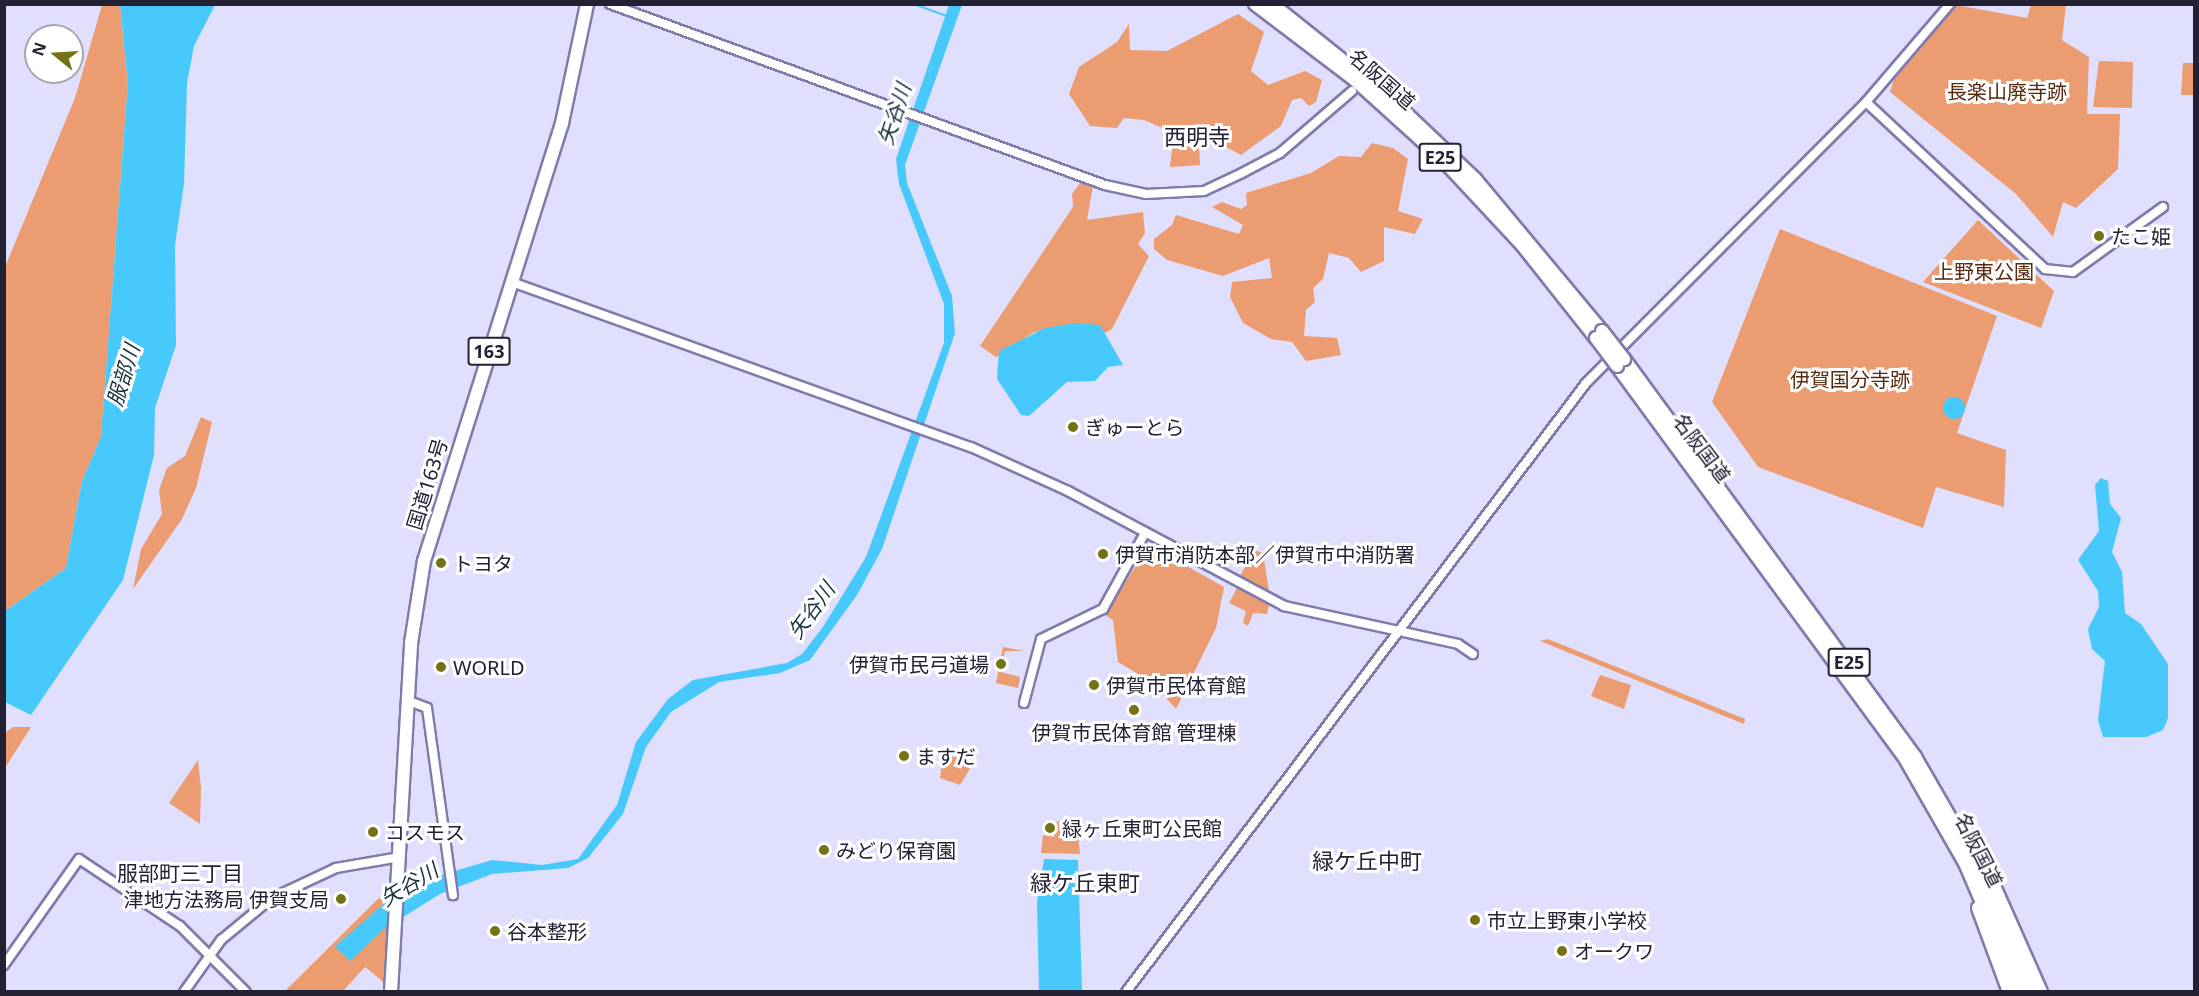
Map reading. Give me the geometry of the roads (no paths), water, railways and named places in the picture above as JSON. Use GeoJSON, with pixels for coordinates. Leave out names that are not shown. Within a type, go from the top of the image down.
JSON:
{"type":"FeatureCollection","features":[{"type":"Feature","properties":{"kind":"highway","name":"国道163号"},"geometry":{"type":"LineString","coordinates":[[391,992],[409,701],[424,561],[562,123],[587,4]]}},
{"type":"Feature","properties":{"kind":"highway","name":"名阪国道"},"geometry":{"type":"LineString","coordinates":[[1256,4],[1355,80],[1442,158],[1523,246],[1599,334]]}},
{"type":"Feature","properties":{"kind":"highway","name":"名阪国道"},"geometry":{"type":"LineString","coordinates":[[1272,4],[1391,99],[1476,180],[1599,334],[1870,691],[1934,788],[1985,884],[2030,992]]}},
{"type":"Feature","properties":{"kind":"highway","name":"名阪国道"},"geometry":{"type":"LineString","coordinates":[[1620,362],[1887,731],[1965,862],[2020,992]]}},
{"type":"Feature","properties":{"kind":"highway"},"geometry":{"type":"LineString","coordinates":[[1887,731],[1950,844],[2009,992]]}},
{"type":"Feature","properties":{"kind":"highway"},"geometry":{"type":"LineString","coordinates":[[1934,788],[1998,889],[2041,992]]}},
{"type":"Feature","properties":{"kind":"street"},"geometry":{"type":"LineString","coordinates":[[610,4],[1105,186],[1169,196],[1204,191],[1280,153],[1352,91]]}},
{"type":"Feature","properties":{"kind":"street"},"geometry":{"type":"LineString","coordinates":[[1126,992],[1294,764],[1398,633],[1586,382],[1866,102],[1950,4]]}},
{"type":"Feature","properties":{"kind":"street"},"geometry":{"type":"LineString","coordinates":[[1866,102],[2045,269],[2073,273],[2163,207]]}},
{"type":"Feature","properties":{"kind":"street"},"geometry":{"type":"LineString","coordinates":[[512,282],[927,430],[1058,486],[1284,606],[1398,633],[1458,644],[1473,654]]}},
{"type":"Feature","properties":{"kind":"street"},"geometry":{"type":"LineString","coordinates":[[1024,703],[1041,639],[1103,609],[1145,532]]}},
{"type":"Feature","properties":{"kind":"street"},"geometry":{"type":"LineString","coordinates":[[409,701],[427,708],[453,895]]}},
{"type":"Feature","properties":{"kind":"street"},"geometry":{"type":"LineString","coordinates":[[184,992],[211,952],[245,917],[287,888],[336,868],[400,857]]}},
{"type":"Feature","properties":{"kind":"street"},"geometry":{"type":"LineString","coordinates":[[4,965],[79,859],[211,952],[246,992]]}},
{"type":"Feature","properties":{"kind":"water","name":"服部川"},"geometry":{"type":"Polygon","coordinates":[[[120,5],[215,5],[194,46],[187,83],[184,184],[175,245],[176,345],[155,408],[154,455],[123,580],[31,715],[5,702],[5,611],[66,568],[82,481],[101,437],[128,83],[120,5]]]}},
{"type":"Feature","properties":{"kind":"water"},"geometry":{"type":"Polygon","coordinates":[[[949,5],[962,5],[905,165],[907,183],[952,296],[955,333],[882,549],[857,595],[810,660],[780,673],[719,682],[671,712],[646,747],[623,814],[588,858],[568,868],[492,874],[440,894],[384,929],[350,961],[335,947],[387,901],[431,878],[492,860],[542,865],[578,859],[617,805],[636,742],[668,699],[693,680],[787,663],[802,654],[823,627],[866,557],[944,343],[944,304],[899,184],[896,159],[949,5]]]}},
{"type":"Feature","properties":{"kind":"water"},"geometry":{"type":"Polygon","coordinates":[[[1076,323],[1100,325],[1123,365],[1108,367],[1095,381],[1067,382],[1029,416],[1021,415],[997,379],[999,351],[1045,328],[1076,323]]]}},
{"type":"Feature","properties":{"kind":"water"},"geometry":{"type":"Polygon","coordinates":[[[1954,397],[1962,400],[1965,408],[1962,416],[1954,419],[1946,416],[1943,408],[1946,400],[1954,397]]]}},
{"type":"Feature","properties":{"kind":"water"},"geometry":{"type":"Polygon","coordinates":[[[2101,478],[2108,481],[2110,504],[2121,518],[2112,552],[2122,572],[2125,613],[2141,624],[2168,664],[2168,718],[2163,730],[2146,737],[2103,737],[2098,720],[2105,661],[2092,649],[2088,629],[2099,607],[2098,591],[2078,560],[2099,531],[2095,485],[2101,478]]]}},
{"type":"Feature","properties":{"kind":"water"},"geometry":{"type":"Polygon","coordinates":[[[1044,859],[1078,860],[1082,991],[1039,991],[1037,902],[1044,859]]]}},
{"type":"Feature","properties":{"kind":"waterway"},"geometry":{"type":"LineString","coordinates":[[914,4],[947,16]]}},
{"type":"Feature","properties":{"kind":"place","name":"たこ姫"},"geometry":{"type":"Point","coordinates":[2099,236]}},
{"type":"Feature","properties":{"kind":"place","name":"ぎゅーとら"},"geometry":{"type":"Point","coordinates":[1073,427]}},
{"type":"Feature","properties":{"kind":"place","name":"伊賀市消防本部／伊賀市中消防署"},"geometry":{"type":"Point","coordinates":[1103,554]}},
{"type":"Feature","properties":{"kind":"place","name":"トヨタ"},"geometry":{"type":"Point","coordinates":[441,563]}},
{"type":"Feature","properties":{"kind":"place","name":"伊賀市民弓道場"},"geometry":{"type":"Point","coordinates":[1001,664]}},
{"type":"Feature","properties":{"kind":"place","name":"WORLD"},"geometry":{"type":"Point","coordinates":[441,667]}},
{"type":"Feature","properties":{"kind":"place","name":"伊賀市民体育館"},"geometry":{"type":"Point","coordinates":[1094,685]}},
{"type":"Feature","properties":{"kind":"place","name":"伊賀市民体育館 管理棟"},"geometry":{"type":"Point","coordinates":[1134,710]}},
{"type":"Feature","properties":{"kind":"place","name":"ますだ"},"geometry":{"type":"Point","coordinates":[904,756]}},
{"type":"Feature","properties":{"kind":"place","name":"緑ヶ丘東町公民館"},"geometry":{"type":"Point","coordinates":[1050,828]}},
{"type":"Feature","properties":{"kind":"place","name":"コスモス"},"geometry":{"type":"Point","coordinates":[373,832]}},
{"type":"Feature","properties":{"kind":"place","name":"みどり保育園"},"geometry":{"type":"Point","coordinates":[824,850]}},
{"type":"Feature","properties":{"kind":"place","name":"津地方法務局 伊賀支局"},"geometry":{"type":"Point","coordinates":[341,899]}},
{"type":"Feature","properties":{"kind":"place","name":"市立上野東小学校"},"geometry":{"type":"Point","coordinates":[1475,920]}},
{"type":"Feature","properties":{"kind":"place","name":"谷本整形"},"geometry":{"type":"Point","coordinates":[495,931]}},
{"type":"Feature","properties":{"kind":"place","name":"オークワ"},"geometry":{"type":"Point","coordinates":[1562,951]}},
{"type":"Feature","properties":{"kind":"district","name":"西明寺"},"geometry":{"type":"Point","coordinates":[1197,137]}},
{"type":"Feature","properties":{"kind":"district","name":"緑ケ丘中町"},"geometry":{"type":"Point","coordinates":[1367,861]}},
{"type":"Feature","properties":{"kind":"district","name":"服部町三丁目"},"geometry":{"type":"Point","coordinates":[180,873]}},
{"type":"Feature","properties":{"kind":"district","name":"緑ケ丘東町"},"geometry":{"type":"Point","coordinates":[1085,883]}},
{"type":"Feature","properties":{"kind":"park label","name":"長楽山廃寺跡"},"geometry":{"type":"Point","coordinates":[2007,91]}},
{"type":"Feature","properties":{"kind":"park label","name":"上野東公園"},"geometry":{"type":"Point","coordinates":[1984,271]}},
{"type":"Feature","properties":{"kind":"park label","name":"伊賀国分寺跡"},"geometry":{"type":"Point","coordinates":[1850,379]}},
{"type":"Feature","properties":{"kind":"water label","name":"矢谷川"},"geometry":{"type":"Point","coordinates":[894,114]}},
{"type":"Feature","properties":{"kind":"water label","name":"矢谷川"},"geometry":{"type":"Point","coordinates":[811,610]}},
{"type":"Feature","properties":{"kind":"water label","name":"矢谷川"},"geometry":{"type":"Point","coordinates":[409,884]}}]}
